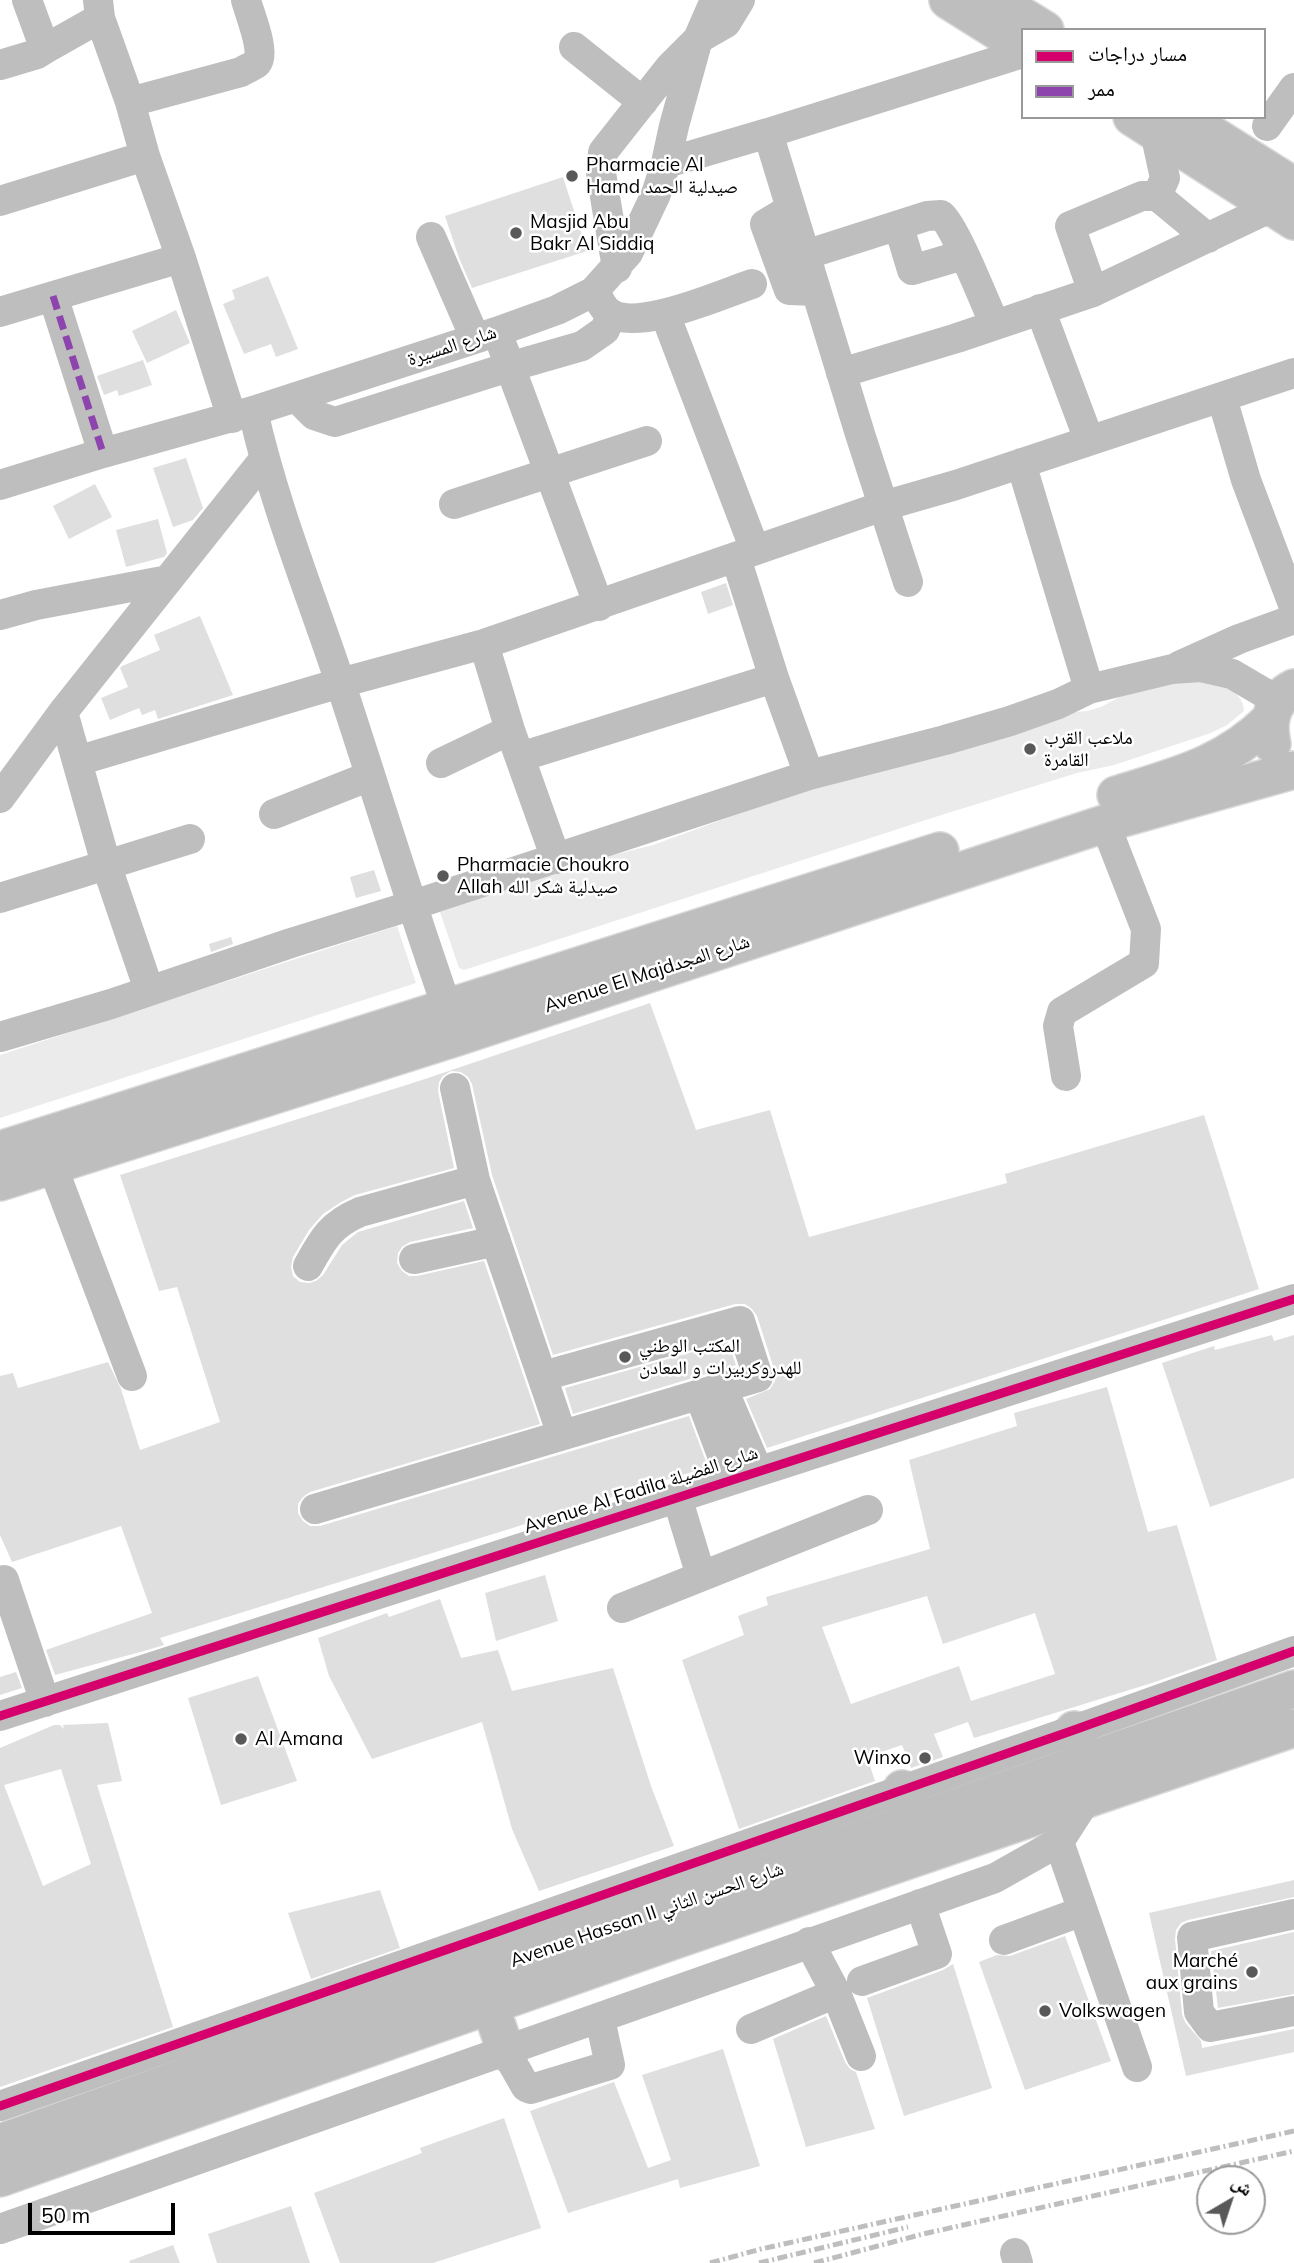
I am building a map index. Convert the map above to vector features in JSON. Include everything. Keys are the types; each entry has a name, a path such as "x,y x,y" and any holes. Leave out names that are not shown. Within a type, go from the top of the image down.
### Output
{"main road":[{"path":"948,0 1021,49"},
{"path":"1010,3 1042,28"},
{"path":"1157,122 1288,193"},
{"path":"1281,703 1272,744 1278,755 1294,769"},
{"name":"Avenue El Majdشارع المجد","path":"0,1182 452,1022 1199,769 1235,750 1281,703"},
{"name":"Avenue El Majdشارع المجد","path":"0,1150 452,1022 1294,769"},
{"name":"Avenue Hassan II شارع الحسن الثاني","path":"0,2143 301,2035 975,1782 1079,1746 1294,1689"},
{"name":"Avenue Hassan II شارع الحسن الثاني","path":"0,2178 490,2005 1294,1728"},
{"path":"490,2005 506,2052"}],"street":[{"path":"27,0 45,49"},
{"path":"130,102 241,72 256,63 260,57 259,41 246,0"},
{"name":"شارع المسيرة","path":"0,485 242,414 557,310 602,303 617,268 637,237 666,163 698,39 715,0"},
{"path":"617,268 601,173 603,152 670,67 698,39 726,23 740,0"},
{"path":"0,65 37,54 99,9 145,156 181,258 242,414 265,458 413,905 426,952 452,1022"},
{"path":"574,47 643,102"},
{"path":"666,163 768,133 1021,51"},
{"path":"1268,126 1294,88"},
{"path":"1157,122 1165,178 1157,196"},
{"path":"768,133 908,582"},
{"path":"0,201 145,156"},
{"path":"841,373 1093,292 1208,238 1288,193"},
{"path":"1093,292 1070,226 1142,196 1157,196 1208,238"},
{"path":"790,209 765,224 789,290 816,291"},
{"path":"805,255 927,216 941,215 947,221 995,325"},
{"path":"899,227 912,270 963,255"},
{"path":"431,237 486,335 509,367 599,606"},
{"path":"0,312 181,258"},
{"path":"602,303 625,318 645,318 665,314 752,284"},
{"path":"53,296 103,453"},
{"path":"296,397 314,415 335,422 582,346 605,330 602,303"},
{"path":"1040,309 1089,440"},
{"path":"665,314 746,554 774,678 809,775"},
{"path":"77,761 340,683 484,644 883,506 1294,373"},
{"path":"1222,398 1246,480 1294,607"},
{"path":"454,504 648,441"},
{"path":"0,798 63,712 265,458"},
{"path":"1021,463 1089,689"},
{"path":"0,615 36,605 168,580"},
{"path":"1172,670 1239,639 1294,619"},
{"path":"484,644 510,730 555,859"},
{"path":"0,1037 809,775 1010,721 1058,704 1089,689 1172,670 1201,667 1243,679 1281,703"},
{"path":"520,757 774,678"},
{"path":"63,712 106,864 149,990"},
{"path":"441,763 510,730"},
{"path":"274,814 370,776"},
{"path":"1066,1076 1058,1027 1062,1012 1144,963 1146,929 1105,824"},
{"path":"0,898 190,839"},
{"path":"455,1088 475,1180 562,1435"},
{"path":"52,1165 132,1376"},
{"path":"308,1266 327,1233 344,1219 360,1212 475,1180"},
{"path":"414,1259 496,1241"},
{"name":"Avenue Al Fadila شارع الفضيلة","path":"0,1716 1294,1299"},
{"path":"315,1509 758,1377 740,1321 543,1376"},
{"path":"710,1391 744,1475"},
{"path":"677,1497 701,1576"},
{"path":"622,1608 868,1510"},
{"path":"4,1580 45,1702"},
{"path":"1079,1746 1294,1651"},
{"path":"0,2229 995,1878 1059,1842 1086,1800"},
{"path":"0,2106 907,1806"},
{"path":"1059,1842 1137,2067"},
{"path":"751,2029 849,1987 937,1954 920,1904"},
{"path":"1004,1940 1083,1911"},
{"path":"1294,1914 1192,1937 1199,2012 1210,2026 1294,2011"},
{"path":"809,1942 849,1987 861,2056"},
{"path":"506,2052 526,2087 531,2089 610,2065 600,2019"}],"shaded area":[{"path":"1195,680 1233,691 1239,696 1244,711 1227,725 1211,733 1114,765 1077,773 935,817 464,970 459,968 440,912 613,855 653,845 768,803 1051,714 1087,711 1101,707 1129,692"},
{"path":"397,926 416,983 0,1118 0,1055"}],"building":[{"name":"Masjid Abu Bakr Al Siddiq","path":"563,177 587,251 472,288 445,216"},
{"path":"268,276 298,349 276,357 271,344 244,354 223,304 235,299 232,290"},
{"path":"176,310 190,343 147,363 132,331"},
{"path":"143,360 152,385 119,396 117,390 104,395 97,376"},
{"path":"186,458 203,508 193,520 173,527 153,468"},
{"path":"95,484 112,517 69,539 53,506"},
{"path":"158,519 167,553 164,557 126,567 116,530"},
{"path":"726,583 733,605 708,614 701,592"},
{"path":"200,616 233,695 158,719 155,710 142,715 139,708 110,720 101,698 128,687 120,668 160,650 154,635"},
{"path":"374,870 381,891 356,898 350,877"},
{"path":"231,937 233,944 211,952 209,944"},
{"name":"المكتب الوطني للهدروكربيرات و المعادن","path":"650,1003 696,1130 770,1110 809,1237 1007,1183 1005,1174 1204,1115 1259,1289 767,1448 746,1399 770,1389 775,1381 775,1372 757,1316 745,1304 735,1304 553,1355 492,1175 472,1084 461,1072 451,1071 439,1082 438,1091 454,1168 355,1195 323,1214 309,1230 293,1257 293,1276 300,1282 316,1281 323,1275 342,1245 358,1232 464,1201 473,1228 410,1242 398,1253 397,1263 409,1276 417,1276 484,1261 540,1424 310,1492 298,1504 298,1513 303,1521 310,1526 320,1526 689,1416 708,1467 160,1638 164,1645 55,1675 46,1650 152,1613 121,1526 12,1562 0,1535 0,1376 13,1373 18,1388 108,1362 121,1389 140,1450 220,1422 177,1287 159,1291 120,1175 419,1081"},
{"path":"1272,1335 1274,1341 1294,1335 1294,1478 1210,1507 1162,1363 1214,1346 1215,1350"},
{"path":"728,1342 736,1365 573,1414 565,1388"},
{"path":"1107,1387 1148,1532 1177,1525 1217,1660 974,1738 968,1722 934,1734 943,1757 911,1768 902,1745 867,1757 875,1781 739,1829 682,1660 744,1635 738,1616 768,1605 766,1597 930,1549 909,1460 1017,1426 1014,1413","holes":["927,1596 943,1644 1035,1613 1055,1674 971,1701 959,1666 851,1704 822,1627"]},
{"path":"545,1575 558,1621 496,1641 485,1593"},
{"path":"440,1599 461,1658 498,1650 512,1691 613,1668 651,1786 674,1846 539,1891 512,1829 482,1722 372,1759 329,1676 318,1638 387,1613 389,1617"},
{"path":"16,1672 22,1688 0,1695 0,1677"},
{"name":"Al Amana","path":"258,1676 297,1781 221,1805 188,1698"},
{"path":"108,1723 122,1781 97,1785 173,2027 0,2087 0,1748 54,1725 60,1725 64,1729 63,1725","holes":["61,1769 91,1864 43,1886 4,1785"]},
{"path":"1294,1880 1294,1897 1188,1920 1181,1923 1176,1930 1175,1939 1182,2014 1185,2022 1201,2041 1202,2048 1294,2029 1294,2052 1186,2076 1149,1913"},
{"path":"380,1890 400,1948 311,1979 288,1913"},
{"name":"Marché aux grains","path":"1294,1932 1294,1994 1218,2008 1211,1951"},
{"name":"Volkswagen","path":"1065,1936 1111,2061 1025,2090 979,1962 997,1955 1010,1956"},
{"path":"953,1964 992,2088 904,2116 867,1998"},
{"path":"826,2016 845,2062 856,2072 875,2129 806,2147 773,2039"},
{"path":"723,2049 760,2166 680,2188 678,2179 568,2213 530,2111 614,2082 648,2168 671,2160 642,2075"},
{"path":"504,2118 541,2228 433,2263 340,2263 314,2193 422,2153 420,2148"},
{"path":"291,2206 310,2263 217,2263 208,2234"},
{"path":"173,2245 180,2263 129,2261"}],"railway":[{"path":"710,2263 761,2249 1294,2131"},
{"path":"814,2263 923,2234 1294,2151"},
{"path":"759,2263 908,2227"}],"marked path":[{"path":"53,296 103,453"}],"cycle path":[{"path":"0,1716 1294,1299"},
{"path":"0,2106 1294,1651"}],"place":[{"name":"Pharmacie Al Hamd صيدلية الحمد","path":"572,176"},
{"name":"Masjid Abu Bakr Al Siddiq","path":"516,233"},
{"name":"ملاعب القرب القامرة","path":"1030,749"},
{"name":"Pharmacie Choukro Allah صيدلية شكر الله","path":"443,876"},
{"name":"المكتب الوطني للهدروكربيرات و المعادن","path":"625,1357"},
{"name":"Al Amana","path":"241,1739"},
{"name":"Winxo","path":"925,1758"},
{"name":"Marché aux grains","path":"1252,1972"},
{"name":"Volkswagen","path":"1045,2011"}]}
